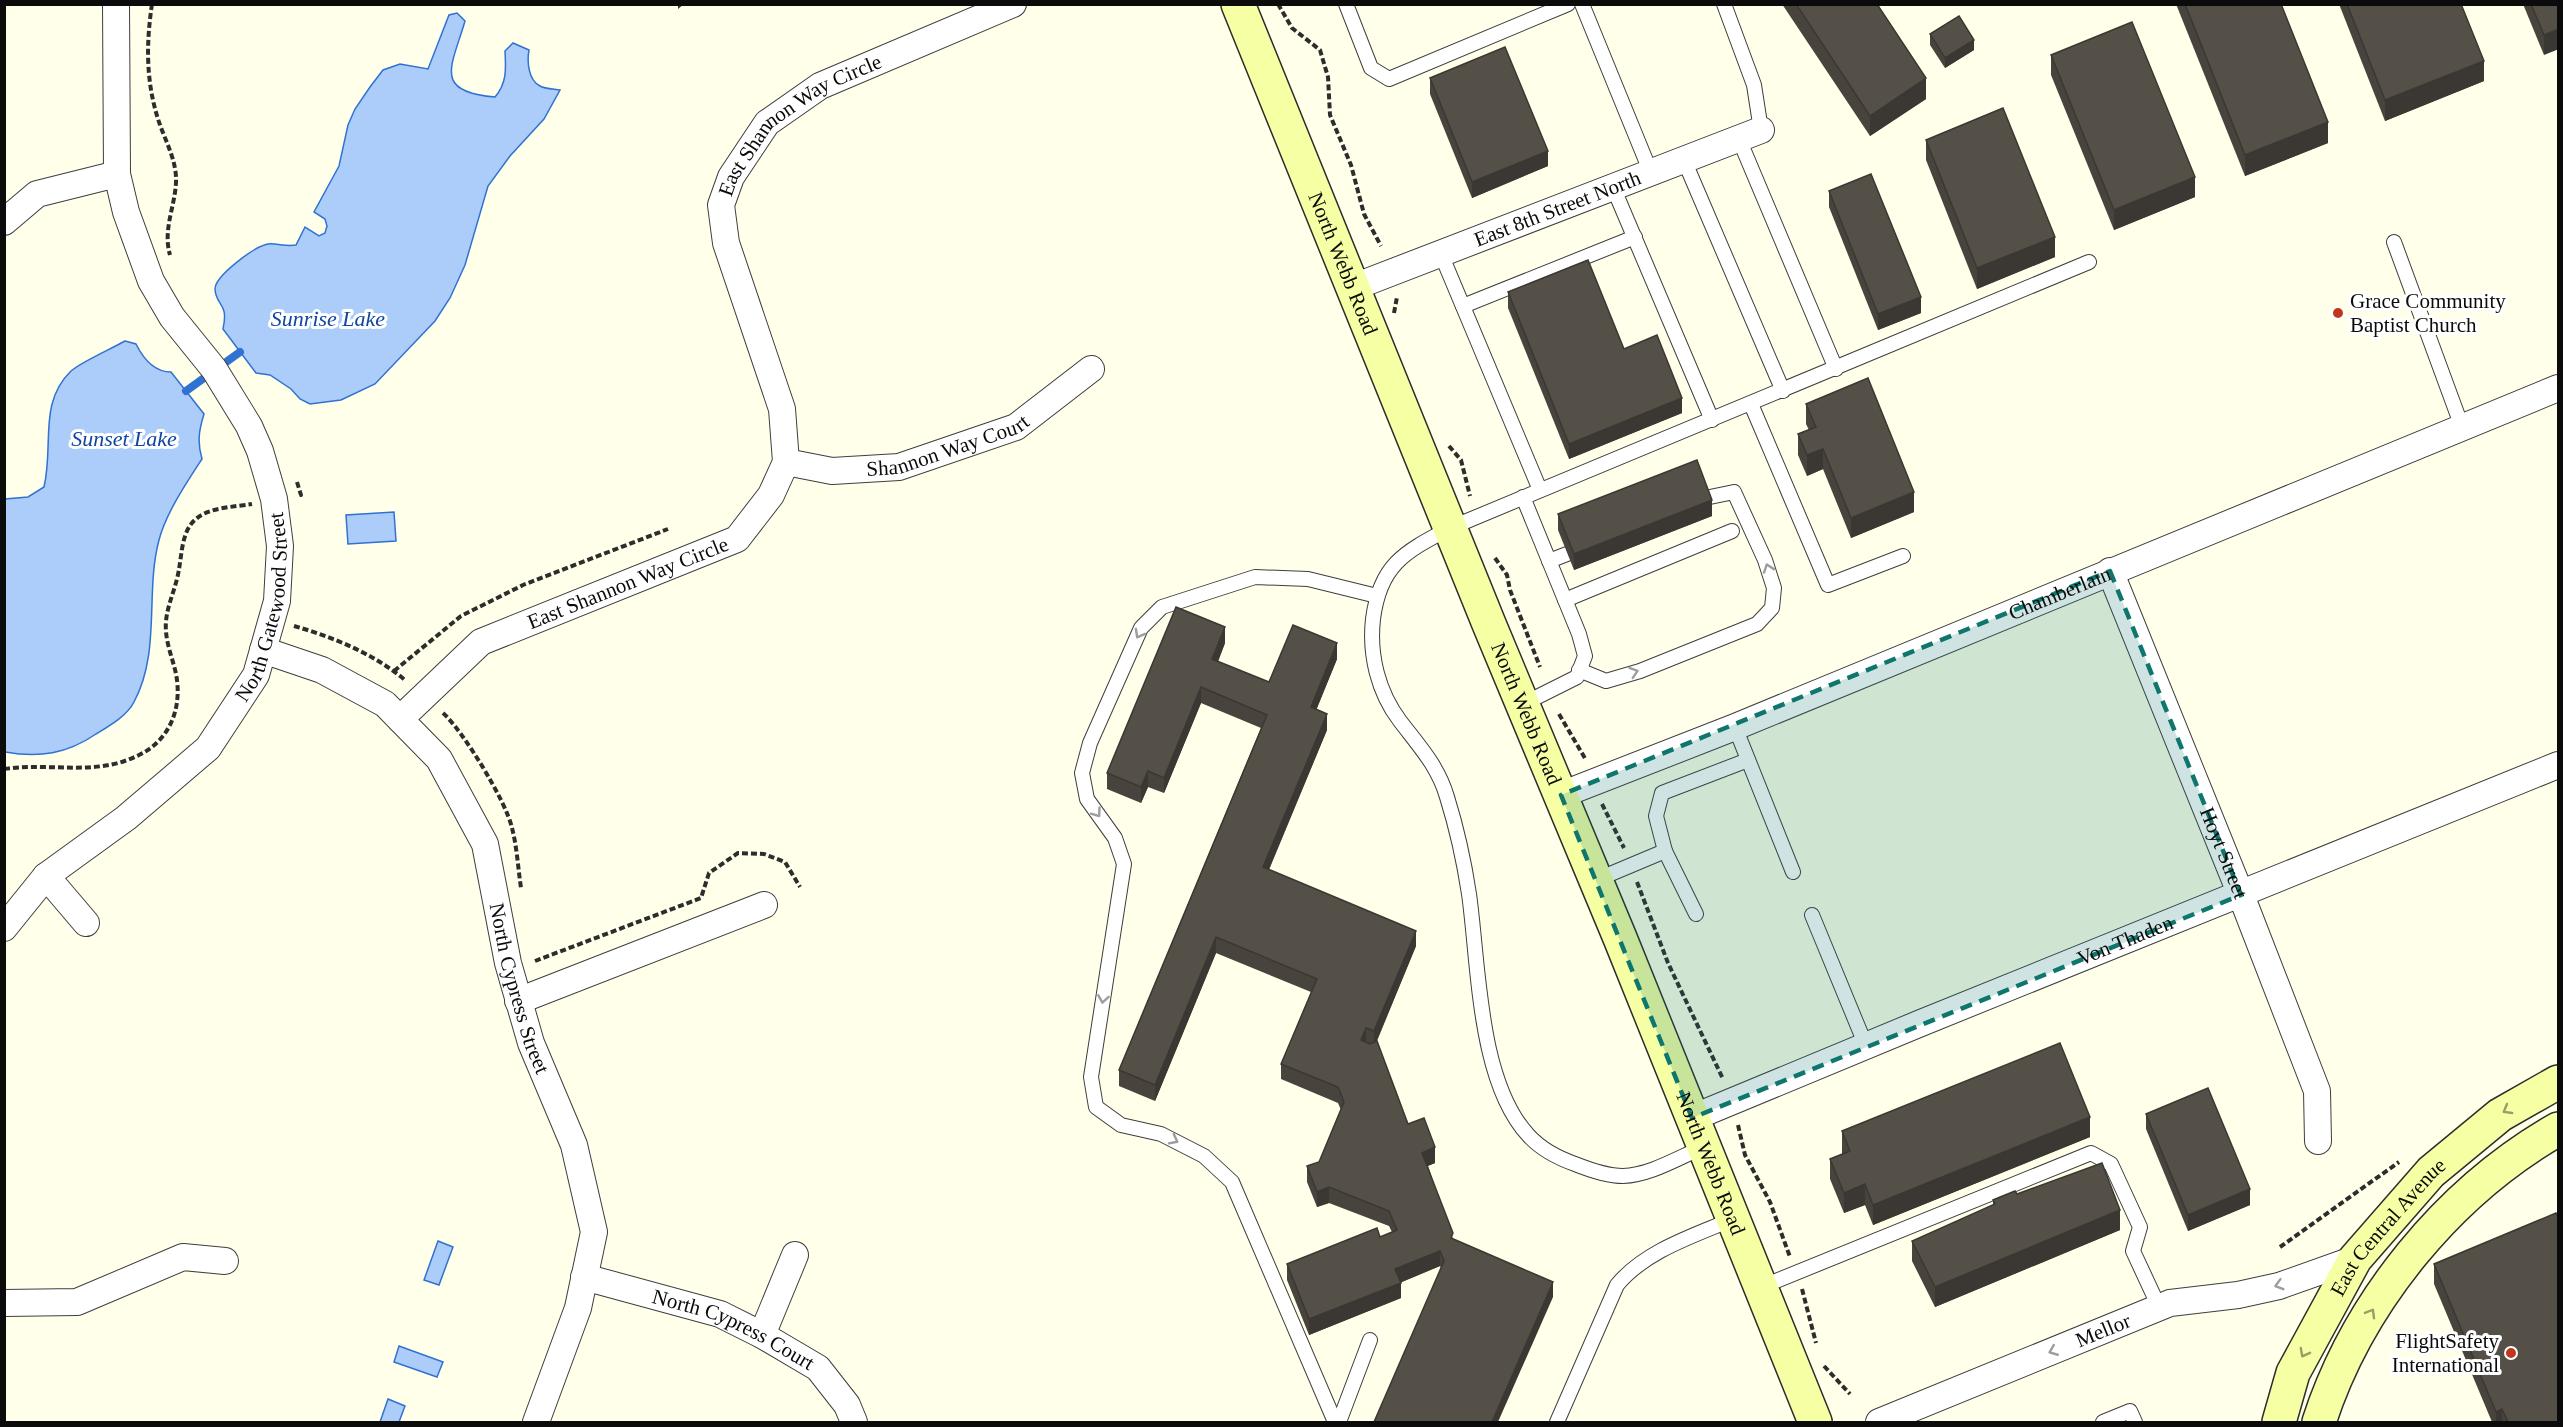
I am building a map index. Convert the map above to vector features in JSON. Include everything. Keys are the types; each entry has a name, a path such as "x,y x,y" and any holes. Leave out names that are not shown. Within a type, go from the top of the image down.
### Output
{"main road":[{"name":"North Webb Road","path":"1238,4 1815,1422"},
{"name":"East Central Avenue","path":"2279,1422 2293,1374 2345,1263 2431,1172 2499,1115 2559,1082"},
{"name":"East Central Avenue","path":"2319,1422 2329,1392 2373,1309 2415,1248 2523,1149 2559,1129"}],"street":[{"name":"North Gatewood Street","path":"4,928 46,876 126,818 208,748 256,675 277,601 280,546 274,499 260,451 249,426 214,369 172,317 151,281 138,250 117,174 116,4"},
{"name":"East Shannon Way Circle","path":"400,719 481,642 737,539 771,495 786,462 782,409 726,243 721,205 731,177 767,123 820,86 1013,4"},
{"name":"East 8th Street North","path":"1354,287 1750,134"},
{"path":"6,216 37,194 117,174"},
{"name":"Shannon Way Court","path":"786,462 832,471 899,467 1016,427 1091,369"},
{"name":"Chamberlain","path":"1561,795 1735,727 2559,388"},
{"name":"Hoyt Street","path":"2110,571 2241,895 2316,1091 2318,1141"},
{"name":"North Cypress Street","path":"263,650 322,670 385,704 440,759 485,844 508,963 518,1001 531,1043 574,1145 594,1232 578,1308 536,1422"},
{"name":"Von Thaden","path":"1698,1133 1866,1046 2559,765"},
{"path":"46,876 86,923"},
{"path":"518,1001 764,905"},
{"path":"762,1335 795,1255"},
{"path":"4,1303 77,1302 183,1257 225,1261"},
{"name":"Mellor","path":"1879,1422 1916,1415 2170,1303 2238,1295 2279,1286 2345,1263"},
{"name":"North Cypress Court","path":"584,1277 720,1314 762,1335 818,1368 847,1405 854,1422"}],"lane":[{"path":"1346,4 1371,68 1389,79 1568,4"},
{"path":"1582,4 1651,173"},
{"path":"1724,4 1754,85 1750,134 1836,369"},
{"path":"1684,160 1783,391"},
{"path":"1613,187 1712,420"},
{"path":"1463,306 1635,237"},
{"path":"2394,242 2462,427"},
{"path":"1441,254 1540,490"},
{"path":"1698,1133 1646,1171 1623,1176 1595,1171 1548,1153 1529,1136 1515,1116 1501,1090 1486,1034 1469,894 1459,839 1446,794 1432,761 1399,719 1383,691 1375,667 1371,642 1377,596 1384,577 1416,546 1450,528 2089,262"},
{"path":"1751,404 1828,585 1903,556"},
{"path":"1579,670 1606,681 1640,671 1757,624 1772,608 1774,588 1765,560 1734,492 1705,498"},
{"path":"1523,497 1585,656 1577,678 1523,704"},
{"path":"1565,600 1732,531"},
{"path":"1549,561 1568,554"},
{"path":"1337,1422 1232,1182 1204,1156 1161,1134 1121,1125 1096,1107 1090,1077 1124,864 1115,838 1087,799 1082,773 1090,743 1141,628 1162,607 1255,577 1308,579 1377,596"},
{"path":"1735,727 1793,872"},
{"path":"1696,914 1665,851 1656,816 1662,793 1748,760"},
{"path":"1596,880 1665,851"},
{"path":"1812,915 1866,1046"},
{"path":"1760,1287 2091,1153 2111,1164 2140,1227 2133,1251 2159,1307"},
{"path":"1557,1422 1617,1285 1629,1270 1673,1245 1733,1219"},
{"path":"1337,1422 1370,1340"},
{"path":"2103,1422 2130,1411 2135,1422"}],"path":[{"path":"152,4 148,44 150,88 164,139 173,159 176,178 168,232 168,246 173,263"},
{"path":"1278,4 1292,28 1320,50 1328,77 1330,115 1351,165 1364,214 1381,246"},
{"path":"4,769 97,768 126,762 154,747 164,736 173,720 177,702 177,680 166,632 166,616 179,571 186,534 194,520 204,513 301,495 295,475"},
{"path":"394,671 461,616 523,585 668,530"},
{"path":"1491,550 1507,574 1510,590 1544,676"},
{"path":"1557,711 1586,760"},
{"path":"1601,802 1625,852"},
{"path":"535,961 702,898 709,873 738,853 764,854 785,862 800,886"},
{"path":"1635,877 1668,963 1726,1085"}],"highlighted area":[{"path":"2110,571 2241,895 1692,1118 1561,795"}],"water":[{"name":"Sunrise Lake","path":"457,13 465,21 455,51 452,74 454,83 462,89 495,97 504,81 505,51 513,43 529,50 529,70 536,83 545,88 560,90 544,119 510,156 488,186 465,265 450,298 435,321 375,384 341,400 310,404 300,399 291,389 270,375 256,373 223,329 224,314 216,295 217,283 237,262 262,246 268,244 296,245 305,227 319,236 325,233 327,226 325,219 314,212 339,166 348,125 355,109 383,70 400,64 428,69 449,15"},
{"name":"Sunset Lake","path":"125,341 136,344 154,367 171,372 204,414 199,436 202,459 172,509 159,540 153,580 150,642 142,683 127,712 85,741 52,753 29,755 5,752 5,499 28,497 44,487 51,411 54,397 61,383 76,367"},
{"path":"394,512 396,541 348,544 346,515"},
{"path":"438,1241 453,1247 439,1285 424,1280"},
{"path":"399,1346 443,1362 437,1377 394,1362"},
{"path":"388,1399 405,1406 399,1422 380,1422"}],"building":[{"path":"1796,4 1877,4 1926,78 1870,116"},
{"path":"2185,4 2281,4 2328,122 2245,155"},
{"path":"2347,4 2461,4 2484,61 2385,100"},
{"path":"2531,4 2559,4 2559,29 2544,35"},
{"path":"1959,16 1974,40 1945,58 1930,34"},
{"path":"2132,22 2195,177 2114,210 2051,55"},
{"path":"1505,47 1548,151 1472,182 1430,78"},
{"path":"2003,108 2055,237 1977,268 1926,140"},
{"path":"1871,174 1921,297 1878,314 1829,191"},
{"path":"1588,260 1624,349 1657,335 1682,398 1569,444 1508,292"},
{"path":"1868,378 1914,492 1851,518 1823,449 1807,455 1798,434 1816,427 1806,404"},
{"path":"1697,460 1712,500 1574,554 1558,514"},
{"path":"1176,607 1225,627 1212,659 1269,682 1293,625 1337,643 1311,707 1327,714 1263,867 1416,931 1374,1031 1366,1028 1361,1040 1370,1044 1377,1041 1408,1124 1424,1118 1435,1147 1422,1153 1453,1233 1451,1238 1553,1282 1492,1422 1374,1422 1444,1261 1440,1251 1395,1269 1401,1283 1309,1319 1287,1264 1377,1228 1380,1237 1397,1230 1389,1211 1329,1187 1317,1192 1307,1166 1319,1162 1344,1102 1338,1087 1281,1064 1317,979 1216,937 1155,1085 1119,1070 1267,715 1201,687 1164,778 1148,771 1141,787 1107,773"},
{"path":"2060,1043 2090,1117 1873,1205 1865,1184 1844,1193 1830,1159 1850,1151 1842,1131"},
{"path":"2208,1088 2250,1189 2188,1215 2146,1114"},
{"path":"2102,1163 2120,1210 1935,1287 1912,1241 1995,1204 1993,1200 2015,1191 2017,1194"},
{"name":"FlightSafety International","path":"2556,1213 2559,1219 2559,1422 2508,1422 2502,1409 2496,1412 2434,1264"}],"waterway":[{"path":"186,391 240,352"}],"place":[{"name":"Grace Community Baptist Church","path":"2338,313"},
{"name":"FlightSafety International","path":"2511,1353"}]}
